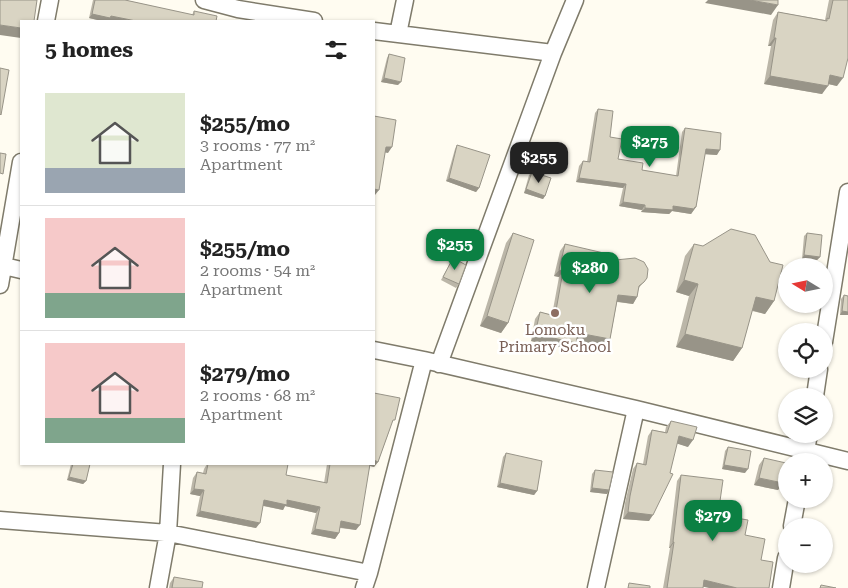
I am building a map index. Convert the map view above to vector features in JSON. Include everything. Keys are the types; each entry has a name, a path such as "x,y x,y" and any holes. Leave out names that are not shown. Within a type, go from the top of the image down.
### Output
{"street":[{"path":"46,20 50,0"},
{"path":"204,0 238,10 307,20"},
{"path":"398,34 405,0"},
{"path":"0,520 168,533 367,580 431,362 575,0"},
{"path":"375,31 553,53"},
{"path":"0,285 20,167"},
{"path":"827,323 848,192"},
{"path":"2,265 20,270"},
{"path":"375,350 636,409 794,453"},
{"path":"596,588 636,409"},
{"path":"833,459 848,461"},
{"path":"158,588 168,533 172,465"},
{"path":"781,588 784,573"}],"building":[{"path":"0,0 37,0 34,20 20,20 20,28 0,25"},
{"path":"95,0 125,0 194,15 194,11 217,16 216,20 131,20 92,14"},
{"path":"750,0 778,0 778,5"},
{"path":"833,0 848,0 848,58 843,78 830,75 828,86 770,76 778,12 827,21"},
{"path":"389,54 405,58 401,82 384,78"},
{"path":"0,68 9,70 1,115 0,114"},
{"path":"598,109 613,111 610,137 622,139 618,159 643,163 642,170 678,176 685,128 721,133 720,150 706,149 696,207 694,209 673,206 673,210 645,208 645,205 623,202 626,184 579,178 583,161 590,162"},
{"path":"375,116 396,120 392,147 386,147 379,190 375,189"},
{"path":"457,145 490,155 479,188 449,178"},
{"path":"0,153 6,154 3,174 0,173"},
{"path":"532,172 551,178 545,196 526,189"},
{"path":"731,229 755,235 770,262 778,264 778,285 774,301 756,297 742,348 685,334 698,284 684,280 694,244 703,246"},
{"path":"513,233 534,240 508,323 487,316"},
{"path":"807,233 822,235 820,257 804,255"},
{"path":"565,244 608,254 606,261 635,258 644,262 648,269 647,278 639,286 637,297 618,295 610,339 578,333 576,343 535,334 540,312 555,316 563,271 559,270"},
{"path":"453,258 466,265 459,284 443,277"},
{"path":"844,295 848,296 848,312 842,311"},
{"path":"375,393 400,398 395,420 393,420 378,462 375,460"},
{"path":"671,421 697,427 693,440 679,436 670,473 673,474 653,515 628,512 637,463 646,465 652,430 667,433"},
{"path":"728,447 751,451 748,469 724,465"},
{"path":"506,453 542,461 537,491 500,483"},
{"path":"764,458 778,461 778,482 759,478"},
{"path":"73,465 90,465 86,481 69,477"},
{"path":"208,465 288,465 286,475 327,483 330,465 370,465 360,525 341,521 339,533 315,529 320,507 287,500 287,505 264,500 260,523 200,511 204,490 194,489 197,472 206,474"},
{"path":"595,470 613,472 609,490 592,488"},
{"path":"681,475 723,480 718,515 748,520 745,535 765,539 761,560 773,562 769,588 737,588 704,580 703,588 667,588"},
{"path":"174,577 203,582 202,588 172,588"},
{"path":"629,583 650,586 650,588 628,588"},
{"path":"821,585 836,588 820,588"}],"place":[{"name":"Lomoku Primary School","path":"555,313"}]}
